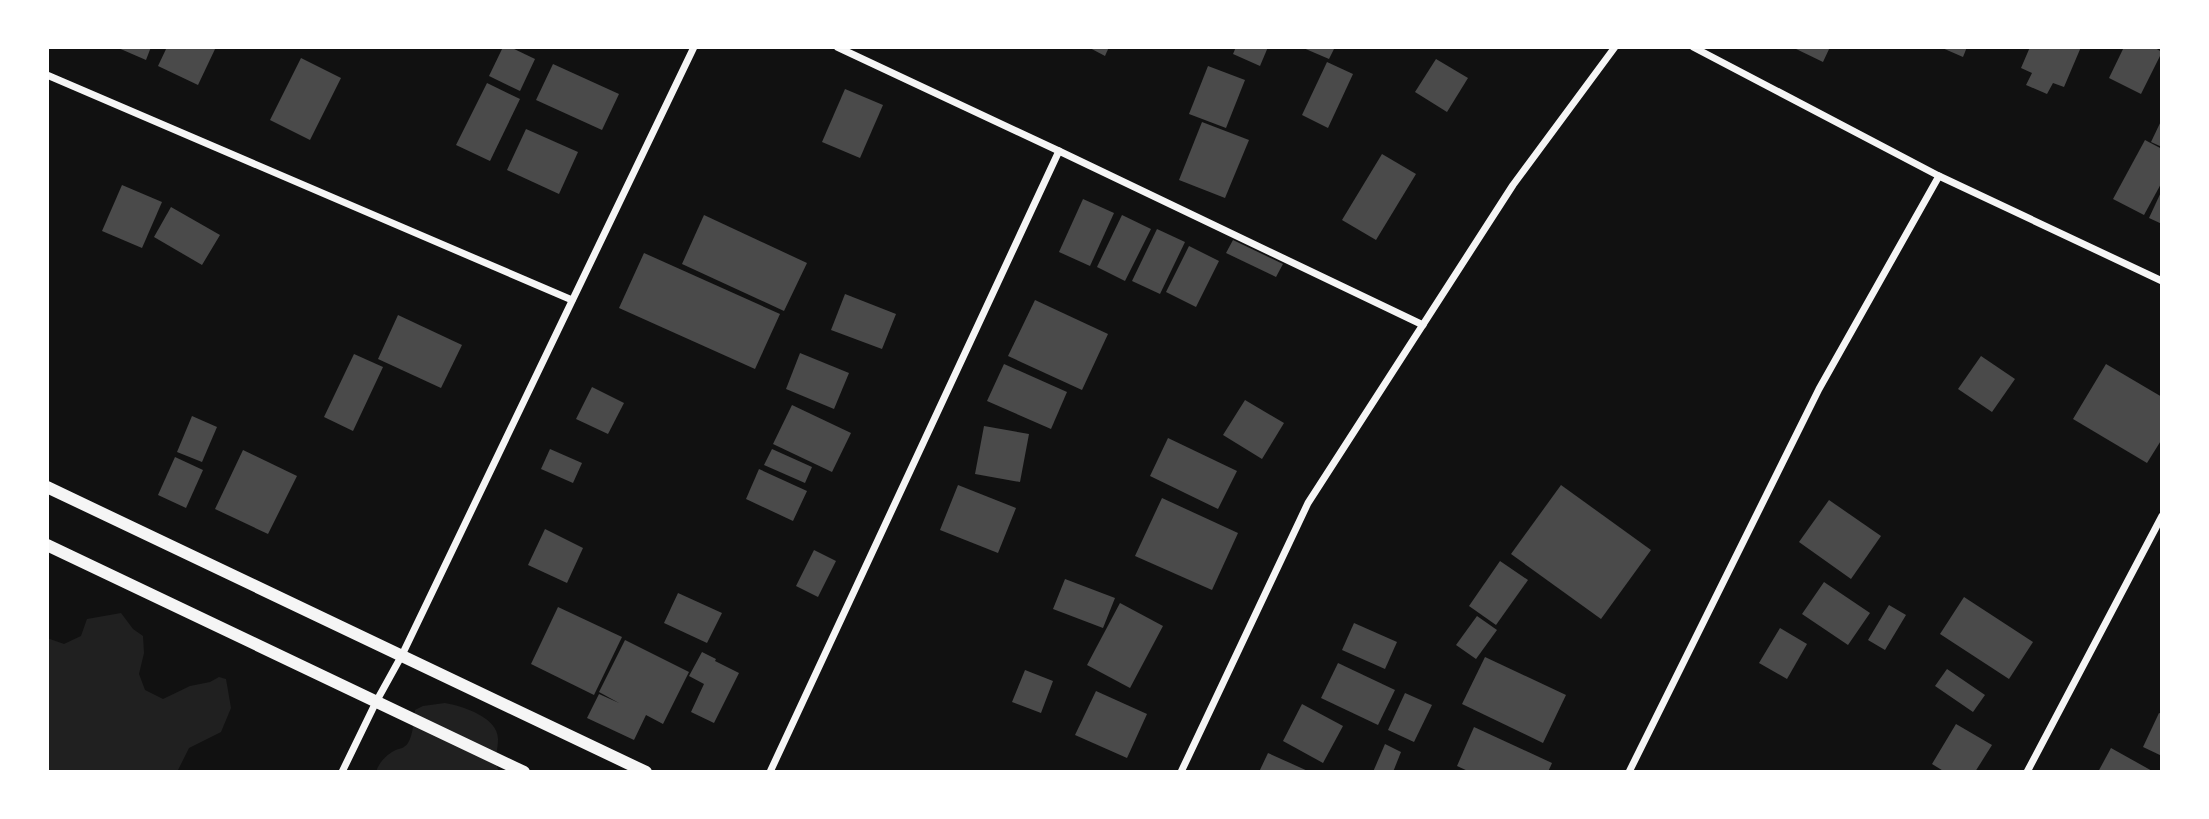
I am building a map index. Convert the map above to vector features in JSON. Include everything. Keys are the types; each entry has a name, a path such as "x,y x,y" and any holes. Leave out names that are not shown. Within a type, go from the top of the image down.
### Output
{"street":[{"path":"342,772 402,655 694,47"},
{"path":"837,47 1423,325"},
{"path":"1181,772 1308,503 1513,185 1615,47"},
{"path":"1693,47 1939,176 2162,281"},
{"path":"47,75 572,300"},
{"path":"770,772 1059,151"},
{"path":"1629,772 1819,389 1939,176"},
{"path":"47,487 646,772"},
{"path":"2027,772 2162,516"},
{"path":"47,545 524,772"}],"shaded area":[{"path":"121,613 133,629 143,636 144,653 139,674 145,690 163,699 190,686 210,682 219,677 226,679 231,708 221,732 189,748 177,772 47,772 47,638 64,644 81,636 87,619"},
{"path":"445,703 478,714 492,725 498,739 496,759 499,772 376,772 385,757 408,743 415,710"}],"building":[{"path":"116,47 151,47 146,60"},
{"path":"167,47 216,47 198,85 158,66"},
{"path":"503,47 510,47 535,59 520,91 489,76"},
{"path":"1088,47 1109,47 1105,56"},
{"path":"1236,47 1268,47 1260,66 1233,54"},
{"path":"1301,47 1335,47 1329,59"},
{"path":"1792,47 1830,47 1823,62"},
{"path":"1940,47 1967,47 1963,57"},
{"path":"2030,47 2081,47 2064,87 2053,83 2047,94 2026,85 2032,73 2021,68"},
{"path":"2124,47 2153,47 2162,52 2141,94 2109,78"},
{"path":"301,58 341,78 310,140 270,120"},
{"path":"1436,59 1468,78 1447,112 1415,92"},
{"path":"1327,62 1353,74 1328,128 1302,115"},
{"path":"553,64 619,94 602,130 536,100"},
{"path":"1208,66 1245,80 1226,128 1189,114"},
{"path":"487,83 520,99 490,161 456,145"},
{"path":"845,89 883,105 860,158 822,142"},
{"path":"2162,119 2162,147 2151,142"},
{"path":"1202,122 1249,140 1225,198 1179,180"},
{"path":"526,129 578,152 559,194 507,170"},
{"path":"2145,140 2162,149 2162,182 2144,215 2113,199"},
{"path":"1382,154 1416,174 1376,240 1342,220"},
{"path":"122,185 162,202 142,248 102,231"},
{"path":"2162,190 2162,224 2149,218"},
{"path":"1083,199 1114,213 1090,266 1059,252"},
{"path":"171,207 220,235 202,265 154,237"},
{"path":"704,215 807,263 784,311 682,264"},
{"path":"1122,215 1151,229 1125,281 1097,267"},
{"path":"1157,229 1185,242 1160,294 1132,281"},
{"path":"1233,240 1283,264 1276,277 1226,253"},
{"path":"1189,246 1219,261 1196,307 1166,292"},
{"path":"644,253 780,314 755,369 619,308"},
{"path":"845,294 896,314 882,349 831,330"},
{"path":"1035,300 1108,334 1082,390 1008,356"},
{"path":"398,315 462,345 441,388 378,359"},
{"path":"800,353 849,373 834,409 786,389"},
{"path":"354,354 383,367 353,431 324,417"},
{"path":"1981,356 2015,379 1992,412 1958,389"},
{"path":"1004,364 1067,392 1051,429 987,401"},
{"path":"2106,364 2162,397 2162,439 2147,463 2073,419"},
{"path":"592,387 624,403 608,434 576,419"},
{"path":"1245,400 1284,423 1262,459 1223,435"},
{"path":"792,405 851,433 832,472 773,444"},
{"path":"192,416 217,427 202,462 177,452"},
{"path":"984,426 1029,434 1020,482 975,474"},
{"path":"1168,438 1237,471 1218,509 1150,476"},
{"path":"550,449 582,463 573,483 541,469"},
{"path":"772,449 812,467 805,483 764,465"},
{"path":"243,450 297,476 268,534 215,509"},
{"path":"175,457 203,470 186,508 158,495"},
{"path":"759,469 807,491 793,521 746,499"},
{"path":"958,485 1016,508 998,553 940,530"},
{"path":"1561,485 1651,550 1601,619 1511,554"},
{"path":"1162,498 1238,533 1212,590 1135,556"},
{"path":"1829,500 1881,536 1851,579 1799,542"},
{"path":"545,529 583,548 567,583 528,565"},
{"path":"814,550 836,561 818,597 796,586"},
{"path":"1500,561 1528,580 1496,625 1469,606"},
{"path":"1065,579 1115,598 1103,628 1053,609"},
{"path":"1824,582 1870,613 1848,645 1802,614"},
{"path":"678,593 722,613 707,643 664,623"},
{"path":"1964,597 2033,642 2009,679 1940,634"},
{"path":"1120,603 1163,626 1130,688 1087,665"},
{"path":"1889,605 1906,615 1885,650 1868,640"},
{"path":"558,607 622,637 594,695 531,664"},
{"path":"1477,616 1497,630 1476,659 1456,645"},
{"path":"1354,623 1397,642 1385,669 1342,650"},
{"path":"1780,628 1807,644 1787,679 1759,663"},
{"path":"625,640 689,672 663,724 646,715 634,740 587,718 599,694 619,703 599,692"},
{"path":"702,652 739,673 714,723 691,712 704,684 689,676"},
{"path":"1485,657 1566,695 1543,743 1462,704"},
{"path":"1338,663 1395,690 1378,725 1321,698"},
{"path":"1947,669 1985,695 1973,712 1935,686"},
{"path":"1025,670 1053,681 1041,713 1012,702"},
{"path":"1096,691 1147,714 1127,758 1075,735"},
{"path":"1405,693 1432,705 1414,742 1388,730"},
{"path":"1302,704 1343,726 1323,763 1283,741"},
{"path":"2159,713 2162,714 2162,756 2143,747"},
{"path":"1956,724 1992,745 1975,772 1945,772 1932,764"},
{"path":"1474,727 1552,763 1548,772 1470,772 1457,766"},
{"path":"1385,744 1401,752 1393,772 1373,772"},
{"path":"2111,748 2154,772 2098,772"},
{"path":"1268,753 1310,772 1259,772"}]}
